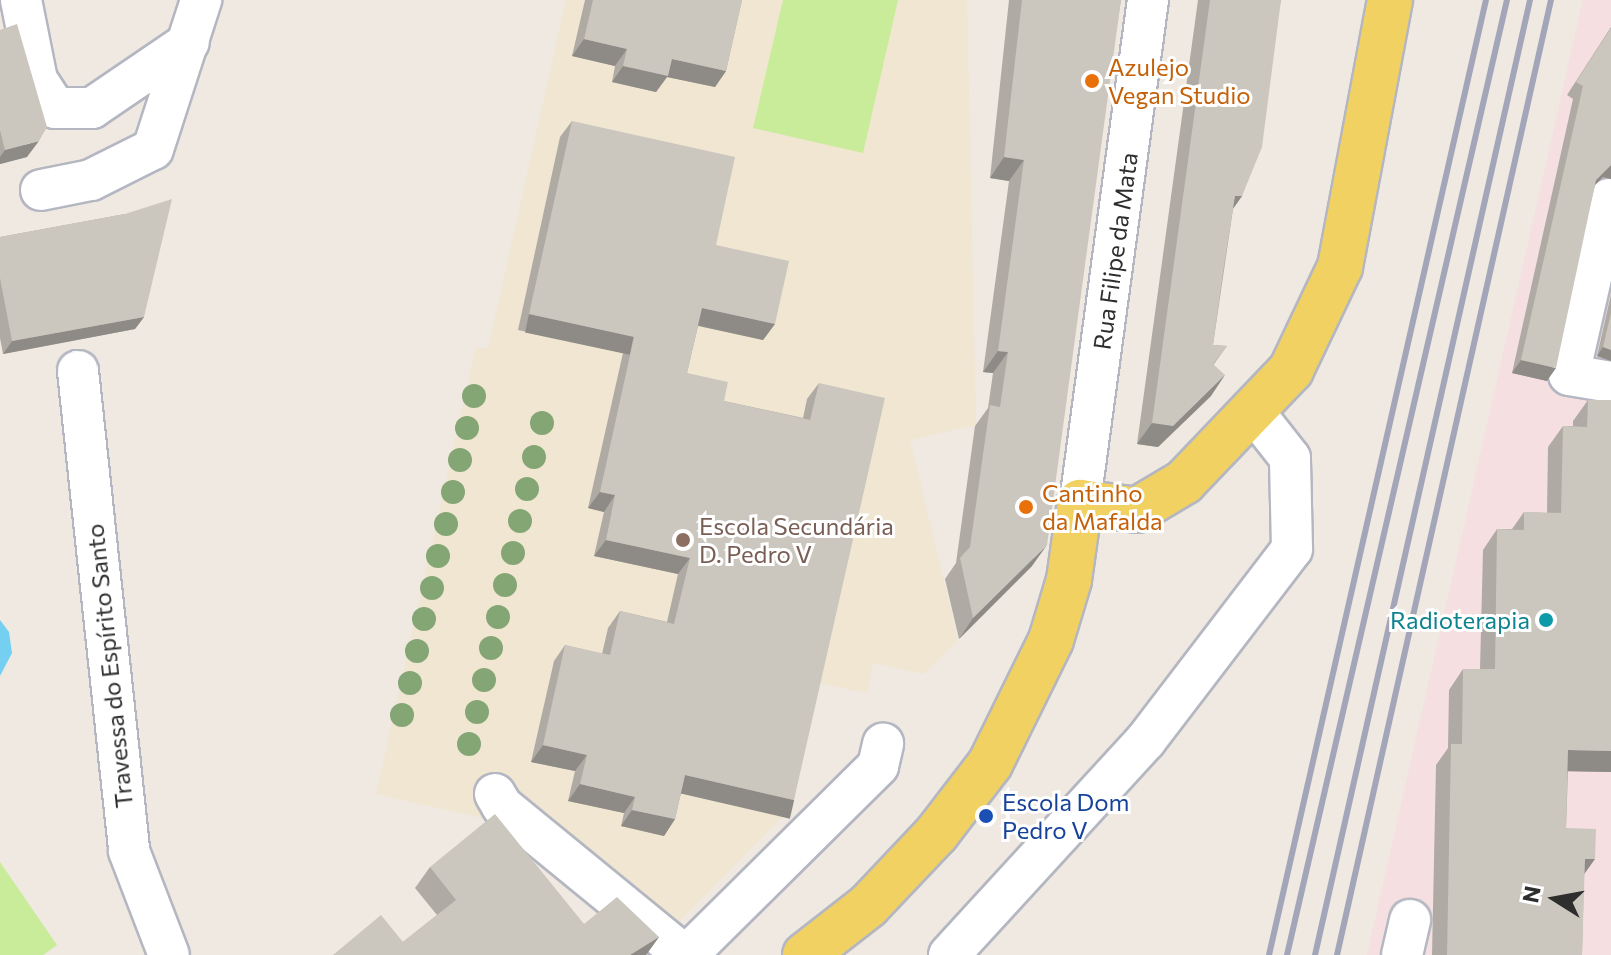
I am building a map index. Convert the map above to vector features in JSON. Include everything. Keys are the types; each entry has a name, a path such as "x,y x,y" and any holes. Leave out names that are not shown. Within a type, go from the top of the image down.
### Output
{"main road":[{"path":"805,955 868,906 937,833 990,764 1051,640 1069,580 1080,502 1137,510 1184,482 1291,370 1340,267 1390,0"}],"street":[{"path":"21,0 37,80 55,108 92,108 189,42"},
{"path":"41,190 91,180 153,149 201,0"},
{"name":"Rua Filipe da Mata","path":"1080,502 1148,0"},
{"path":"1609,199 1569,375 1611,382"},
{"name":"Travessa do Espírito Santo","path":"78,371 129,851 169,955"},
{"path":"949,955 1146,740 1292,549 1290,458 1253,411"},
{"path":"495,794 502,806 685,955 878,766 883,744"}],"shaded area":[{"name":"Escola Secundária D. Pedro V","path":"566,0 967,0 976,425 910,440 958,640 924,674 873,663 867,693 813,682 783,816 653,948 491,820 376,794 476,347 488,349"},
{"path":"1583,0 1611,0 1611,955 1367,955"}],"green space":[{"path":"783,0 898,0 863,153 753,128"},
{"path":"0,862 57,945 43,955 0,955"}],"water":[{"path":"0,620 9,632 12,653 0,676"}],"building":[{"path":"593,0 742,0 726,71 672,59 668,76 623,66 627,49 584,39"},
{"path":"1022,0 1121,0 1047,545 973,618 960,558 970,547 990,405 1000,407 1008,352 998,351 1024,160 1004,157"},
{"path":"1210,0 1281,0 1262,147 1242,196 1235,196 1223,272 1213,345 1227,346 1213,364 1225,375 1173,426 1152,423"},
{"path":"17,24 47,127 39,141 5,150 0,130 0,30"},
{"path":"1611,28 1611,165 1596,180 1556,368 1521,360 1583,86 1576,82"},
{"path":"572,121 735,157 716,245 789,261 775,324 702,308 687,373 728,382 724,401 810,420 819,383 885,398 794,800 685,775 675,819 632,810 635,797 580,784 587,755 543,745 565,645 610,655 620,611 674,624 690,558 606,540 615,495 600,492 634,337 529,314"},
{"path":"172,199 144,317 12,341 0,278 0,237 125,214"},
{"path":"1611,313 1611,350 1603,347"},
{"name":"Radioterapia","path":"1588,400 1611,400 1611,751 1568,750 1566,828 1596,829 1595,859 1585,859 1582,955 1447,955 1451,744 1462,744 1463,669 1495,669 1497,529 1524,530 1524,512 1561,513 1563,426 1587,427"},
{"path":"495,814 584,924 617,897 659,937 630,955 333,955 381,915 403,942 456,900 430,867"}],"railway":[{"path":"1269,955 1486,0"},
{"path":"1287,955 1507,0"},
{"path":"1315,955 1530,0"},
{"path":"1337,955 1551,0"}],"place":[{"name":"Azulejo Vegan Studio","path":"1092,81"},
{"name":"Cantinho da Mafalda","path":"1026,507"},
{"name":"Escola Secundária D. Pedro V","path":"683,540"},
{"name":"Radioterapia","path":"1546,620"},
{"name":"Escola Dom Pedro V","path":"986,816"}]}
